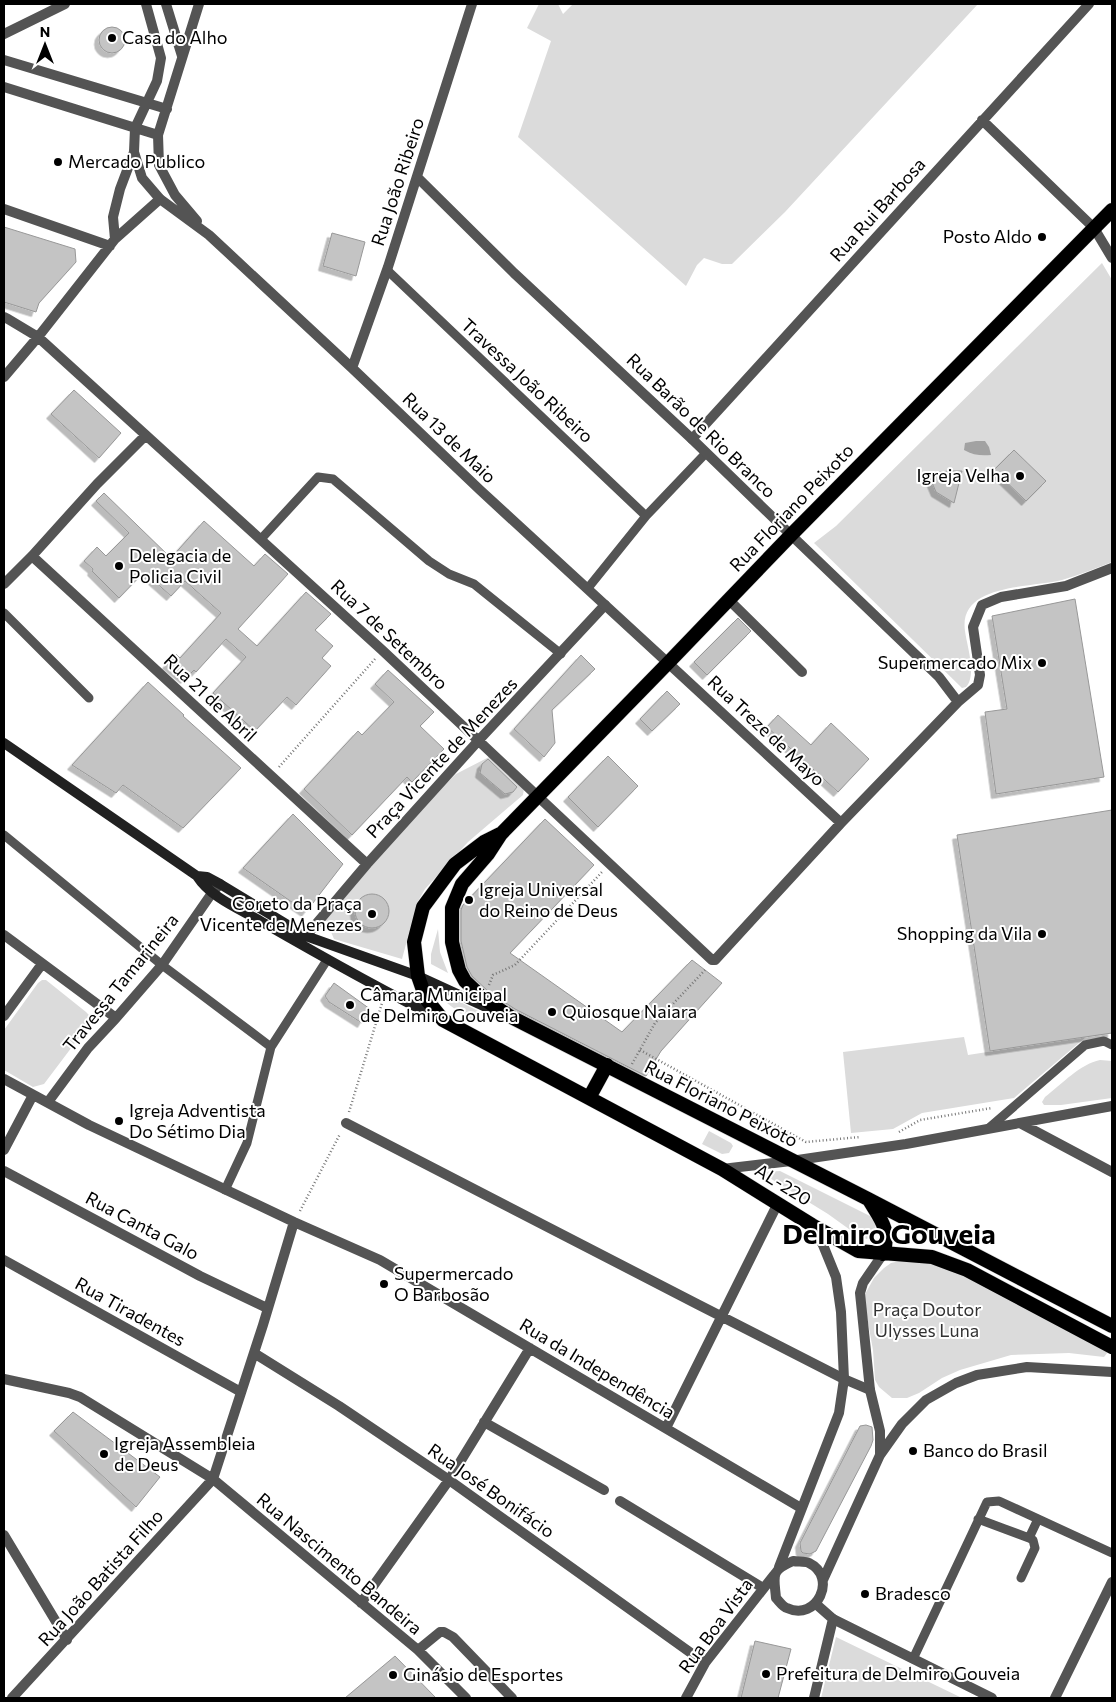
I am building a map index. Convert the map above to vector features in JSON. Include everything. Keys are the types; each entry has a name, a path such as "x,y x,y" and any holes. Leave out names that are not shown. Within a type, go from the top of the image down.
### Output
{"highway":[{"name":"Rua Floriano Peixoto","path":"1112,210 791,535 501,834 488,854 462,884 452,908 452,942 459,970 465,981 484,998 511,1017 1112,1326"},
{"name":"Rua Floriano Peixoto","path":"443,1020 426,998 418,976 414,942 423,907 455,864 484,842 501,834"},
{"name":"AL-220","path":"443,1020 722,1169 858,1251 932,1257 967,1270 1112,1348"},
{"path":"589,1098 607,1066"},
{"path":"868,1199 885,1226 886,1246 883,1254"}],"main road":[{"path":"4,743 197,876 212,893 326,960 385,992 443,1020"},
{"path":"197,876 207,877 220,884 306,936 418,976 511,1017"}],"street":[{"path":"4,34 65,4"},
{"path":"113,242 114,217 120,189 134,152 135,128 157,81 161,58 146,4"},
{"path":"166,4 182,56"},
{"path":"199,4 158,135 159,165 175,195 209,235"},
{"name":"Rua João Ribeiro","path":"352,368 387,270 472,4"},
{"name":"Rua Rui Barbosa","path":"692,438 1090,4"},
{"path":"4,60 167,109"},
{"path":"4,87 158,135"},
{"path":"982,120 1094,228 1112,258"},
{"path":"134,152 142,178 160,199 209,235"},
{"name":"Rua Barão de Rio Branco","path":"417,178 514,273 692,438 939,677 958,702"},
{"path":"4,377 113,242 160,199"},
{"path":"4,209 113,242"},
{"name":"Rua 13 de Maio","path":"209,235 480,490 668,663"},
{"name":"Rua 7 de Setembro","path":"4,317 38,337 382,650 712,960 715,960"},
{"path":"4,584 32,556 96,484 145,436"},
{"name":"Rua 21 de Abril","path":"32,556 367,864"},
{"path":"715,960 842,822 958,702 978,685 980,675 973,627 982,605 1001,598 1066,586 1112,568"},
{"path":"729,600 802,672"},
{"name":"Praça Vicente de Menezes","path":"306,936 367,864 479,740 605,605"},
{"name":"Rua Treze de Mayo","path":"668,663 842,822"},
{"name":"Travessa Tamarineira","path":"48,1102 88,1048 162,965 220,884"},
{"path":"4,935 116,1018"},
{"path":"4,1016 42,964"},
{"name":"Rua da Independência","path":"4,1079 88,1125 294,1222 380,1260 801,1508"},
{"path":"4,1150 33,1095"},
{"path":"722,1169 906,1144 1112,1106"},
{"path":"1020,1122 1112,1172"},
{"path":"346,1123 844,1379 870,1390"},
{"name":"Rua Canta Galo","path":"4,1171 200,1276 267,1308"},
{"path":"666,1428 778,1204"},
{"path":"213,1479 294,1222"},
{"path":"812,1225 823,1245 836,1277 842,1312 844,1379 839,1413 777,1571 776,1598 786,1608 802,1611 816,1604 821,1596 823,1580 880,1455 902,1424 926,1400 956,1383 977,1375 1026,1368 1112,1372"},
{"path":"880,1455 880,1431 870,1390 860,1293 863,1283 883,1254"},
{"name":"Rua Tiradentes","path":"4,1260 241,1392"},
{"path":"361,1603 449,1480 530,1348"},
{"name":"Rua José Bonifácio","path":"254,1353 339,1406 449,1480 705,1664"},
{"name":"Rua Nascimento Bandeira","path":"4,1379 80,1397 213,1479 418,1650 466,1698"},
{"path":"484,1422 604,1490"},
{"name":"Rua João Batista Filho","path":"12,1698 213,1479"},
{"path":"620,1501 763,1588"},
{"path":"4,1535 67,1640"},
{"path":"777,1571 793,1561 808,1563 820,1573 823,1580"},
{"name":"Rua Boa Vista","path":"686,1698 705,1664 777,1571"},
{"path":"1056,1698 1112,1582"},
{"path":"816,1604 834,1620 992,1698"},
{"path":"814,1698 834,1620"},
{"name":"Rua Nascimento Bandeira","path":"418,1650 440,1632 444,1632 453,1637 506,1696"}],"lane":[{"name":"Travessa João Ribeiro","path":"387,270 646,516"},
{"path":"588,588 646,516 706,453"},
{"path":"261,539 318,477 333,480 429,561 449,574 474,584 561,654"},
{"path":"4,613 88,698"},
{"path":"4,835 162,965 271,1047"},
{"path":"225,1190 247,1143 271,1047 326,960"},
{"path":"989,1128 1085,1045 1104,1041 1112,1045"},
{"path":"913,1659 987,1502 999,1501 1112,1553"},
{"path":"978,1519 1033,1540 1034,1548 1021,1578"},
{"path":"1029,1538 1038,1519"}],"path":[{"path":"272,776 382,650"},
{"path":"484,998 493,975 515,965 610,864"},
{"path":"626,1076 655,1024 715,960"},
{"path":"294,1222 346,1123 385,992"},
{"path":"640,1050 806,1142 860,1137"},
{"path":"896,1133 920,1120 994,1108"}],"green space":[{"path":"539,4 558,4 563,14 573,4 978,4 785,212 732,264 722,264 704,258 697,265 686,286 518,137 551,41 527,28"},
{"path":"1102,263 1112,280 1112,562 1062,580 1000,590 985,596 973,604 966,615 965,631 971,675 966,687 962,688 814,543 836,526"},
{"path":"491,756 524,788 523,795 468,842 425,889 417,903 402,959 334,939 326,920 424,804 456,774"},
{"path":"438,929 440,952 448,973 431,964 431,954"},
{"path":"42,980 46,980 86,1012 89,1015 90,1023 44,1084 33,1087 4,1070 4,1030"},
{"path":"437,990 480,1012 473,1023 447,1003"},
{"path":"964,1037 968,1055 1086,1037 1014,1098 922,1113 893,1129 851,1133 843,1052"},
{"path":"1100,1060 1112,1061 1112,1098 1061,1105 1044,1105 1042,1102 1045,1097 1071,1075 1085,1066"},
{"path":"709,1131 731,1143 733,1146 729,1153 722,1154 702,1144"},
{"path":"780,1171 872,1217 876,1223 875,1232 867,1239 860,1237 828,1214 760,1172"},
{"name":"Praça Doutor Ulysses Luna","path":"908,1259 950,1267 1108,1352 1104,1357 1069,1353 1011,1355 960,1370 907,1398 892,1398 879,1387 875,1380 873,1350 864,1296 874,1278 884,1268 891,1263"},
{"path":"836,1637 962,1698 821,1698"}],"shaded area":[{"path":"985,441 991,455 977,455 964,450 965,443"}],"building":[{"name":"Casa do Alho","path":"112,27 122,30 125,40 122,50 112,53 102,50 99,40 102,30"},
{"path":"4,227 75,249 76,262 39,303 36,312 4,302"},
{"path":"332,233 365,242 356,276 323,266"},
{"path":"74,390 121,433 99,458 51,414"},
{"name":"Igreja Velha","path":"1014,450 1046,481 1026,501 994,470"},
{"path":"962,471 954,503 936,492 928,473"},
{"path":"104,493 171,558 204,521 254,566 265,554 288,574 238,629 257,646 306,592 331,614 315,630 333,646 322,658 331,666 296,705 287,697 255,731 213,693 246,657 226,639 196,672 194,670 185,679 167,664 176,654 180,658 221,613 185,581 171,596 144,572 119,598 92,571 93,569 84,561 97,547 106,556 129,533 96,501"},
{"name":"Supermercado Mix","path":"1075,599 1104,777 996,794 985,712 1007,709 992,616"},
{"path":"738,618 751,631 707,675 694,662"},
{"path":"581,655 595,669 552,710 555,743 544,757 514,729"},
{"path":"388,670 434,712 420,726 444,749 412,782 407,777 352,835 304,789 358,731 362,735 394,702 375,684"},
{"path":"148,682 241,768 183,828 123,785 116,793 72,765"},
{"path":"667,691 680,704 652,731 640,719"},
{"path":"778,715 811,745 831,723 869,759 838,792 767,727"},
{"path":"608,756 638,786 598,827 568,797"},
{"path":"488,759 517,787 513,792 505,794 480,773 482,764"},
{"name":"Shopping da Vila","path":"1112,810 1112,1033 990,1051 957,835"},
{"path":"293,814 343,864 306,912 243,868"},
{"path":"545,819 594,865 510,953 622,1032 692,960 722,983 661,1051 646,1076 515,1009 489,992 472,976 467,967 461,941 461,910 463,905"},
{"name":"Coreto da Praça Vicente de Menezes","path":"372,894 384,899 389,911 384,923 372,928 360,923 355,911 360,899"},
{"name":"Câmara Municipal de Delmiro Gouveia","path":"334,983 370,1009 362,1023 329,1002 325,996"},
{"name":"Igreja Assembleia de Deus","path":"73,1412 160,1477 136,1507 54,1431"},
{"path":"860,1426 872,1427 873,1440 871,1446 816,1551 810,1554 803,1553 800,1543"},
{"name":"Prefeitura de Delmiro Gouveia","path":"755,1641 791,1649 778,1698 741,1698"},
{"name":"Ginásio de Esportes","path":"395,1656 436,1698 345,1698"}],"place":[{"name":"Casa do Alho","path":"112,38"},
{"name":"Mercado Publico","path":"58,162"},
{"name":"Posto Aldo","path":"1042,237"},
{"name":"Igreja Velha","path":"1020,476"},
{"name":"Delegacia de Policia Civil","path":"119,566"},
{"name":"Supermercado Mix","path":"1042,663"},
{"name":"Igreja Universal do Reino de Deus","path":"469,900"},
{"name":"Coreto da Praça Vicente de Menezes","path":"372,914"},
{"name":"Shopping da Vila","path":"1042,934"},
{"name":"Câmara Municipal de Delmiro Gouveia","path":"350,1005"},
{"name":"Quiosque Naiara","path":"552,1012"},
{"name":"Igreja Adventista Do Sétimo Dia","path":"119,1121"},
{"name":"Supermercado O Barbosão","path":"384,1284"},
{"name":"Banco do Brasil","path":"913,1451"},
{"name":"Igreja Assembleia de Deus","path":"104,1454"},
{"name":"Bradesco","path":"865,1594"},
{"name":"Prefeitura de Delmiro Gouveia","path":"766,1674"},
{"name":"Ginásio de Esportes","path":"393,1675"}],"district":[{"name":"Delmiro Gouveia","path":"889,1234"}]}
